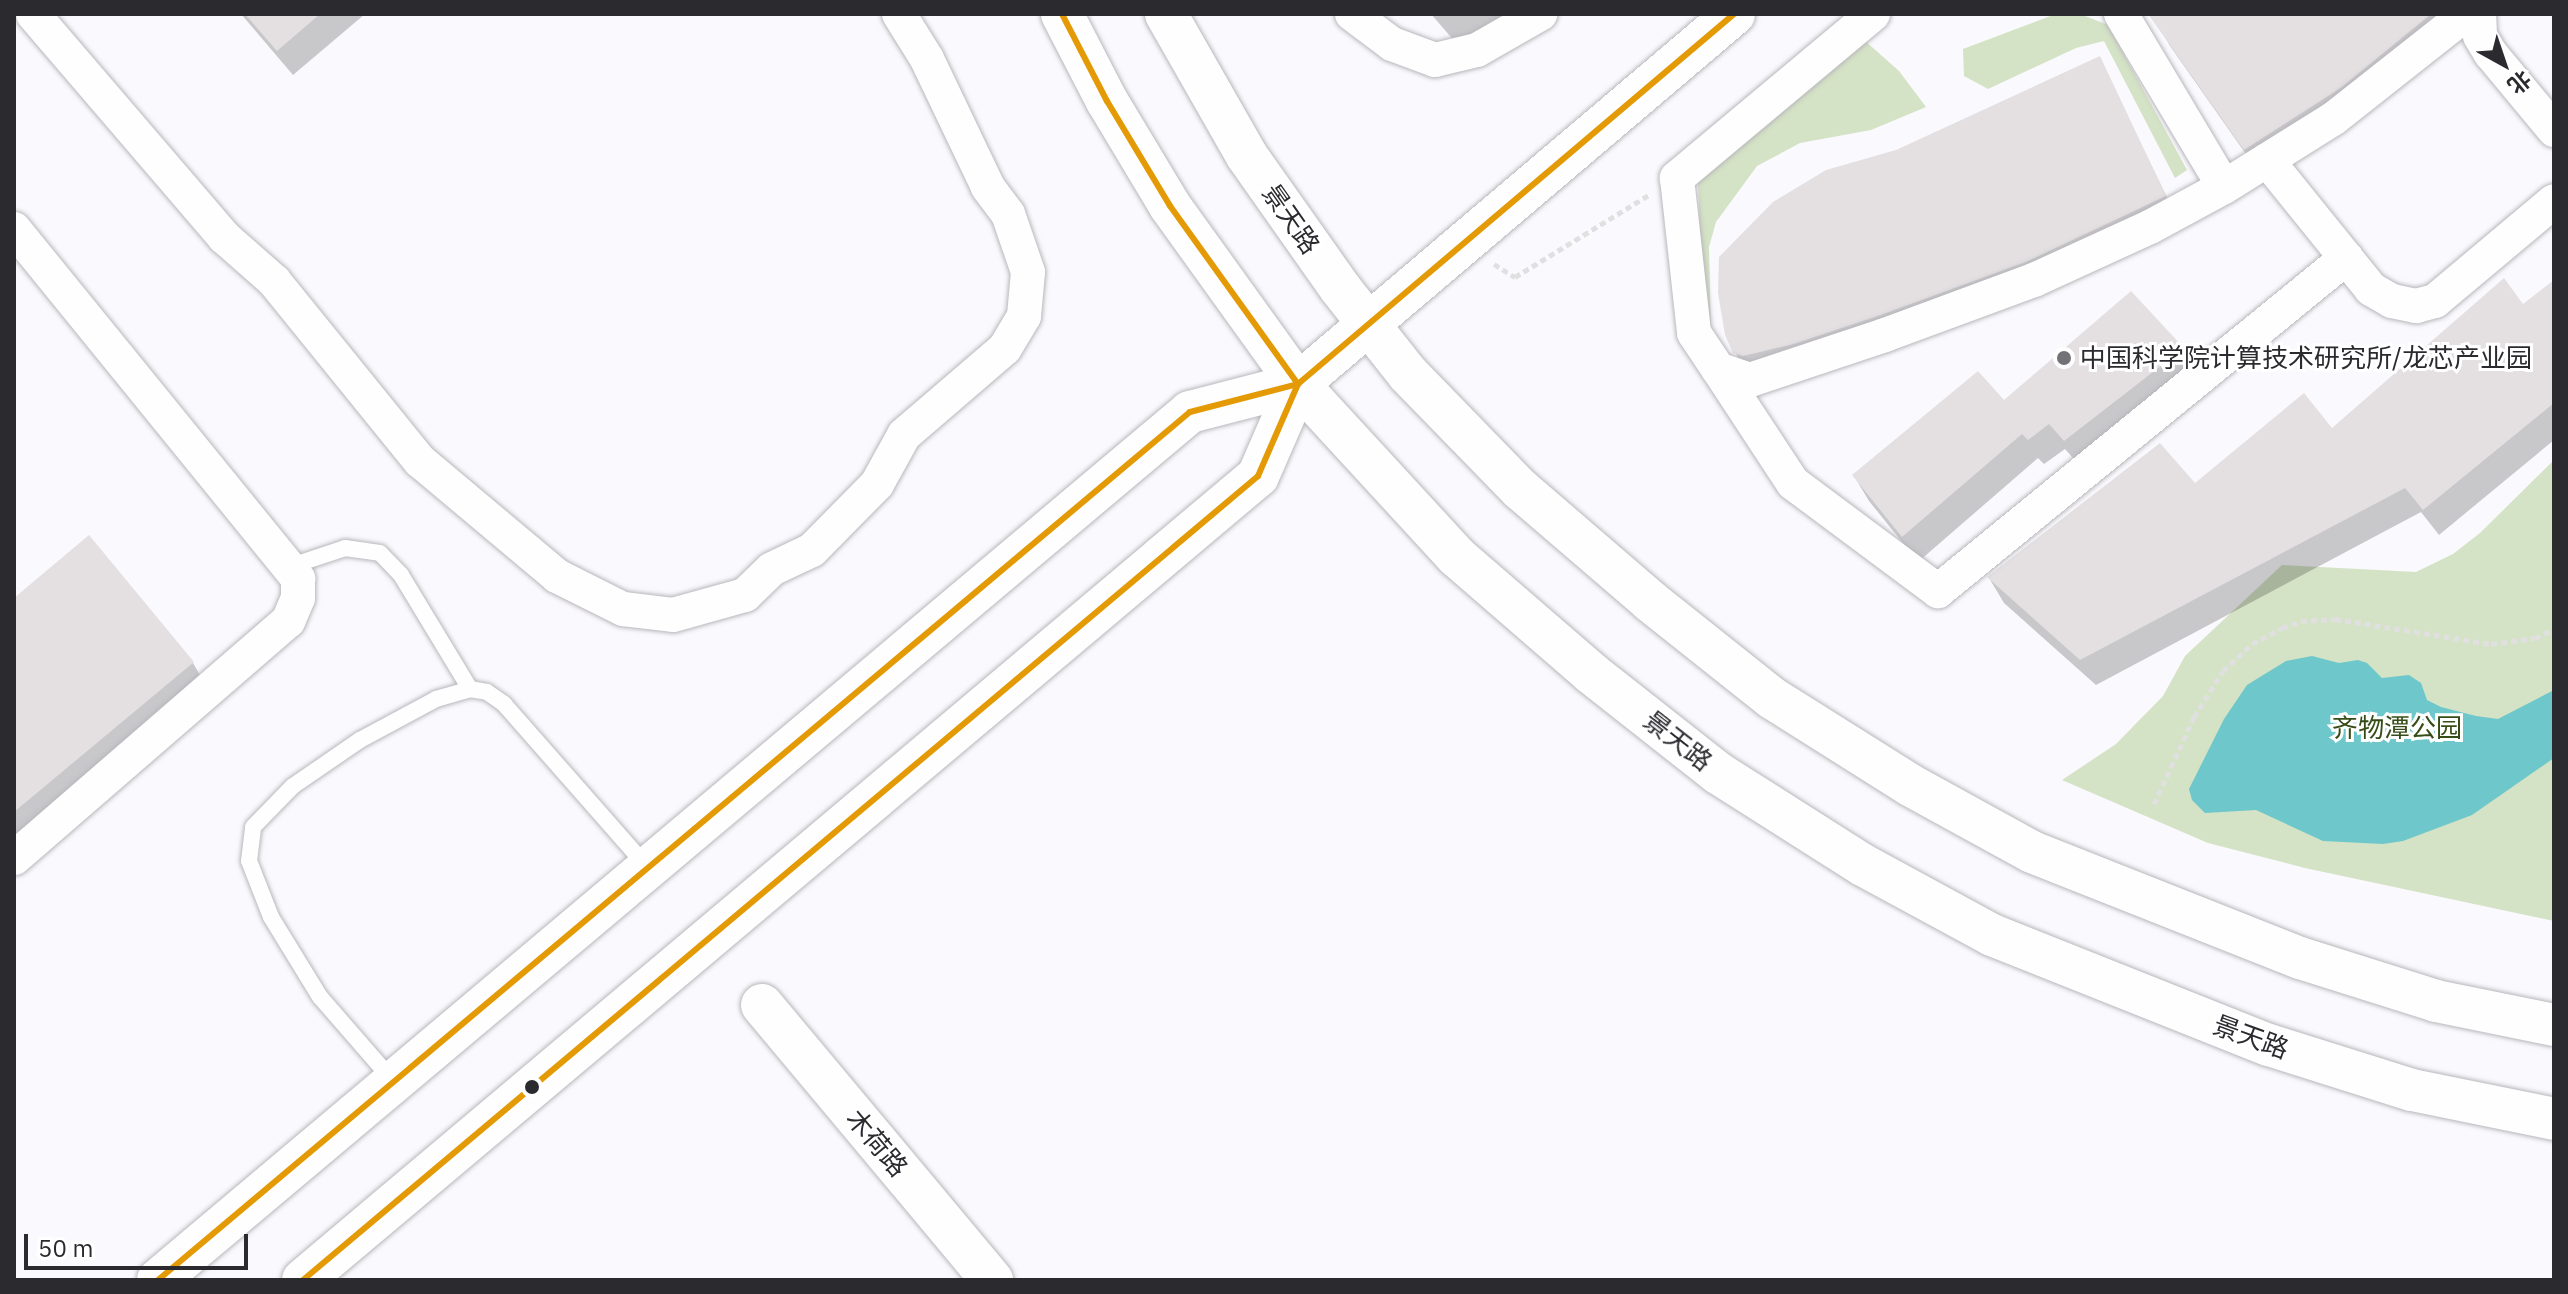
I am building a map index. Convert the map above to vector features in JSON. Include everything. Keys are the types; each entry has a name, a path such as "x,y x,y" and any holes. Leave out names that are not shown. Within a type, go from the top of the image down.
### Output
{"street":[{"path":"33,14 224,237 274,281 420,461 557,576 623,609 673,615 745,595 772,569 812,550 877,484 904,435 1005,348 1024,316 1028,272 1008,214 988,187 927,59 899,14"},
{"name":"景天路","path":"1062,14 1107,101 1170,206 1298,384 1456,556 1591,673 1718,773 1863,865 1992,935 2269,1045 2412,1090 2554,1119"},
{"name":"景天路","path":"1166,14 1247,156 1368,325 1408,374 1520,489 1650,601 1772,698 1910,785 2032,852 2300,958 2436,1001 2554,1025"},
{"path":"1352,14 1392,44 1435,60 1477,50 1540,14"},
{"path":"158,1280 1190,412 1298,384 1734,14"},
{"path":"1873,14 1677,178 1694,333 1793,483 1938,591 2346,258"},
{"path":"2121,14 2224,187"},
{"path":"1718,369 1750,380 1959,310 2121,240 2224,187 2333,119 2466,14"},
{"path":"2479,14 2480,36 2491,54 2554,130"},
{"path":"2267,160 2371,289 2392,301 2416,306 2435,301 2554,201"},
{"path":"14,229 298,579 298,598 288,621 14,858"},
{"path":"303,1280 1258,476 1298,384"},
{"name":"木荷路","path":"762,1005 992,1280"}],"lane":[{"path":"288,567 345,548 380,553 401,575 470,689"},
{"path":"394,1082 320,997 271,917 249,861 253,827 293,786 360,740 436,699 470,689 487,692 504,704 648,869"}],"path":[{"path":"1463,244 1515,277 1677,178"},
{"path":"2154,804 2194,717 2223,671 2252,644 2282,628 2301,621 2335,619 2491,644 2535,638 2554,629"}],"green space":[{"path":"2056,14 2080,14 2108,25 2187,170 2175,178 2104,41 2076,48 1988,89 1964,76 1963,49"},
{"path":"1864,40 1899,71 1926,107 1871,130 1800,143 1757,166 1716,222 1709,247 1711,331 1703,314 1698,183"},
{"name":"齐物潭公园","path":"2554,460 2554,921 2305,868 2208,843 2062,780 2116,744 2163,696 2185,656 2282,565 2416,572 2453,554 2480,533"}],"water":[{"path":"2312,656 2339,663 2358,660 2367,663 2382,678 2409,675 2421,683 2427,700 2476,716 2498,719 2554,690 2554,758 2472,815 2403,841 2383,844 2323,841 2256,810 2205,813 2192,800 2189,789 2224,719 2247,685 2286,661"}],"building":[{"path":"245,14 320,14 277,51"},
{"path":"2148,14 2431,14 2342,87 2244,150"},
{"path":"2100,56 2166,196 2026,262 1878,316 1794,344 1743,356 1733,353 1725,335 1718,293 1719,257 1773,202 1826,170 1896,150"},
{"path":"2504,278 2523,304 2554,280 2554,403 2423,510 2405,488 2080,660 1987,577 2160,443 2195,483 2304,393 2332,428"},
{"path":"2131,291 2184,348 2064,441 2049,424 2028,440 2022,434 1902,537 1852,475 1978,371 2004,400"},
{"path":"89,535 194,662 14,812 14,598"}],"transit line":[{"path":"1062,14 1107,101 1170,206 1298,384"},
{"path":"158,1280 1190,412 1298,384 1734,14"},
{"path":"303,1280 1258,476 1298,384"}],"place":[{"name":"中国科学院计算技术研究所/龙芯产业园","path":"2064,358"}]}
